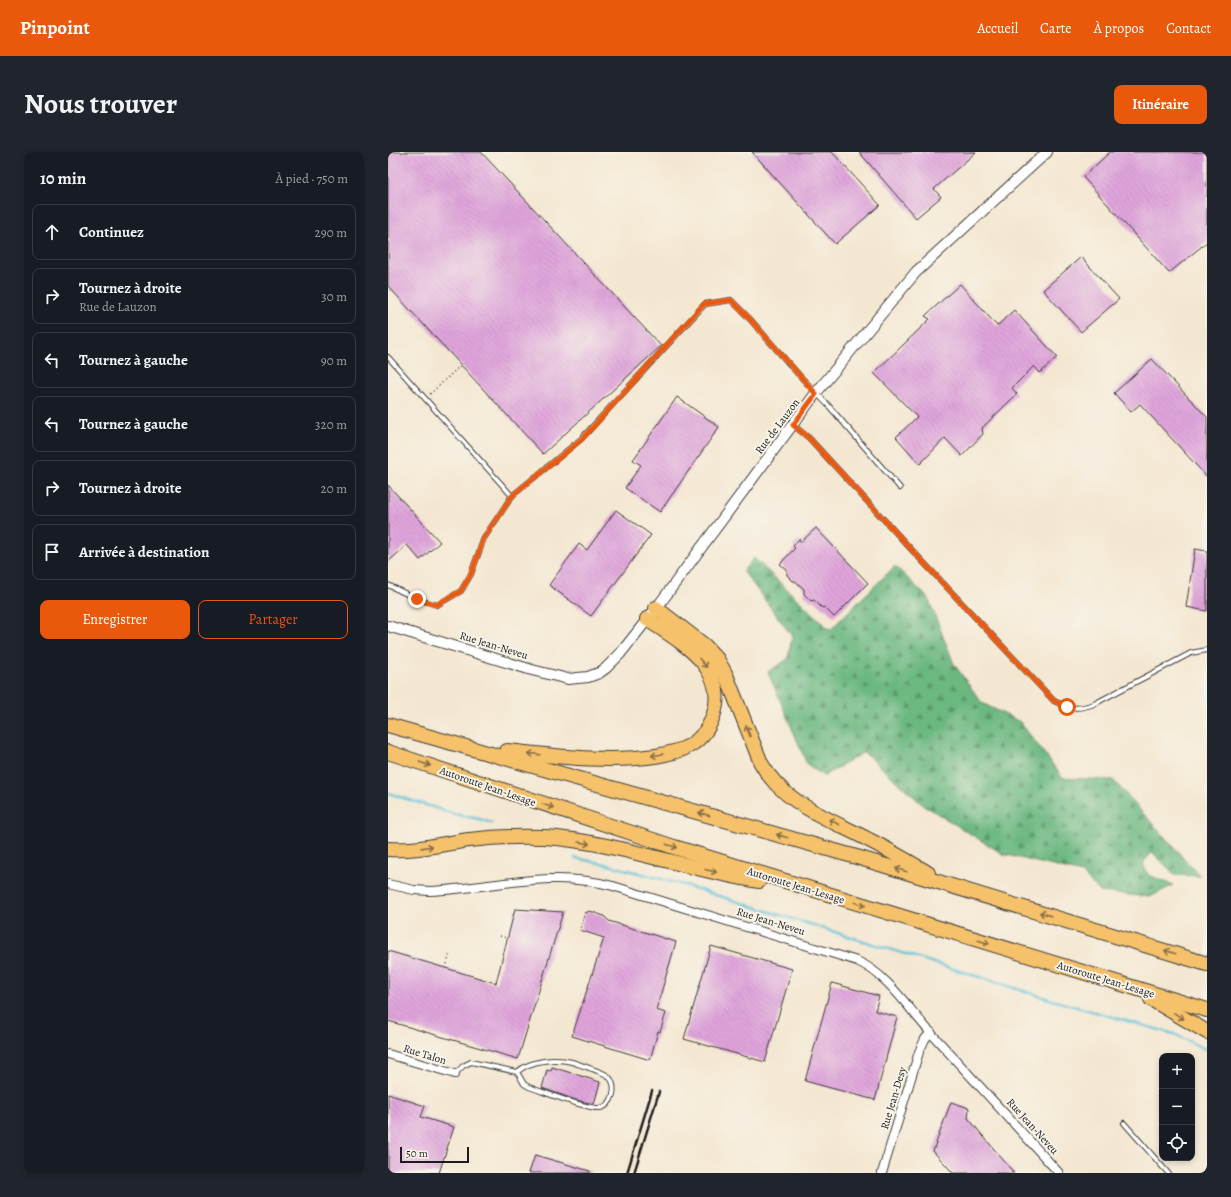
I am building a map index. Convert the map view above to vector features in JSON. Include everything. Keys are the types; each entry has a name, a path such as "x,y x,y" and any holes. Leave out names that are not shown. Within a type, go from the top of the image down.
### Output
{"highway":[{"path":"465,747 579,758 618,759 640,758 669,753 688,746 703,735 712,719 716,702 716,691 713,680 706,666 694,653 651,614"},
{"path":"651,614 704,645 717,658 726,675 761,763 780,788 802,805 869,839 951,886"},
{"path":"388,725 860,858 1207,964"},
{"name":"Autoroute Jean-Lesage","path":"388,752 609,826 809,889 1207,1010"},
{"path":"388,849 408,849 494,838 546,837 613,848 735,877 809,889"},
{"path":"1134,988 1207,1032"}],"street":[{"name":"Rue de Lauzon","path":"593,676 613,662 651,614 816,394 916,272 1047,152"},
{"name":"Rue Jean-Neveu","path":"388,626 555,676 573,679 593,676"},
{"name":"Rue Jean-Neveu","path":"388,884 414,890 430,891 537,879 578,880 613,886 861,962 876,972 885,981 1059,1173"},
{"name":"Rue Jean-Desy","path":"882,1173 919,1052 925,1039 931,1032"},
{"name":"Rue Talon","path":"388,1054 455,1074"}],"lane":[{"path":"388,585 417,599 437,605 461,591 471,574 484,538 512,496 582,439 704,304 731,300 749,318 816,394 828,405 900,488"},
{"path":"388,357 512,496"},
{"path":"793,425 809,438 1054,701 1067,707 1079,709 1094,704 1191,653 1207,650"},
{"path":"455,1074 471,1062 517,1072 524,1084 529,1087 586,1106 600,1108 609,1104 612,1099 612,1082 608,1076 572,1062 554,1060 542,1061 520,1069 517,1072"},
{"path":"1124,1123 1168,1173"}],"path":[{"path":"425,399 461,365"},
{"path":"500,936 507,938"},
{"path":"446,968 450,953"}],"green space":[{"path":"754,558 830,630 895,566 928,598 954,664 982,703 1020,722 1063,778 1113,780 1200,876 1175,875 1152,852 1143,863 1148,875 1173,885 1150,897 1100,892 1082,873 1003,854 922,804 864,752 824,776 807,764 768,672 788,659 792,636 743,571"}],"building":[{"path":"388,152 481,152 661,346 543,454 388,286"},
{"path":"752,152 832,152 880,205 835,244"},
{"path":"859,152 976,152 934,189 941,197 916,218"},
{"path":"1110,152 1207,152 1207,242 1169,273 1083,177"},
{"path":"1081,257 1119,299 1081,332 1043,290"},
{"path":"960,284 997,326 1014,310 1057,357 1040,373 1034,366 1012,388 1017,394 982,428 983,434 962,456 945,438 920,464 896,437 917,417 874,373 930,319 925,316"},
{"path":"1152,359 1207,417 1207,477 1140,404 1131,412 1114,393"},
{"path":"677,397 719,427 660,512 625,488 641,465 633,460"},
{"path":"388,485 440,542 420,560 407,545 388,562"},
{"path":"616,510 651,535 591,616 549,585 579,544 587,550"},
{"path":"816,528 868,583 834,617 814,600 811,601 804,594 804,589 787,575 787,570 780,564 795,548 793,546 799,539 801,542"},
{"path":"1195,549 1207,551 1207,611 1186,607"},
{"path":"515,909 563,912 518,1059 388,1021 388,951 496,983"},
{"path":"590,911 604,916 609,921 676,942 656,1010 666,1013 660,1032 658,1031 650,1060 572,1036 604,938 580,930 585,913"},
{"path":"711,946 792,969 765,1062 684,1039"},
{"path":"832,983 879,996 875,1011 897,1017 875,1100 805,1081"},
{"path":"552,1067 600,1082 594,1104 576,1100 542,1088 547,1070 551,1071"},
{"path":"388,1094 425,1106 421,1117 454,1127 439,1173 388,1173"},
{"path":"951,1102 969,1108 968,1118 1014,1173 953,1173 933,1151"},
{"path":"535,1155 590,1171 590,1173 529,1173"}],"waterway":[{"path":"388,793 454,814 492,823"},
{"path":"575,858 605,864 684,885 1059,1002 1174,1034 1207,1050"}],"railway":[{"path":"627,1173 652,1091"},
{"path":"634,1173 659,1092"}],"route":[{"path":"417,599 437,605 461,591 471,574 484,538 512,496 582,439 704,304 731,300 749,318 816,394 793,425 809,438 1054,701 1067,707"}]}
